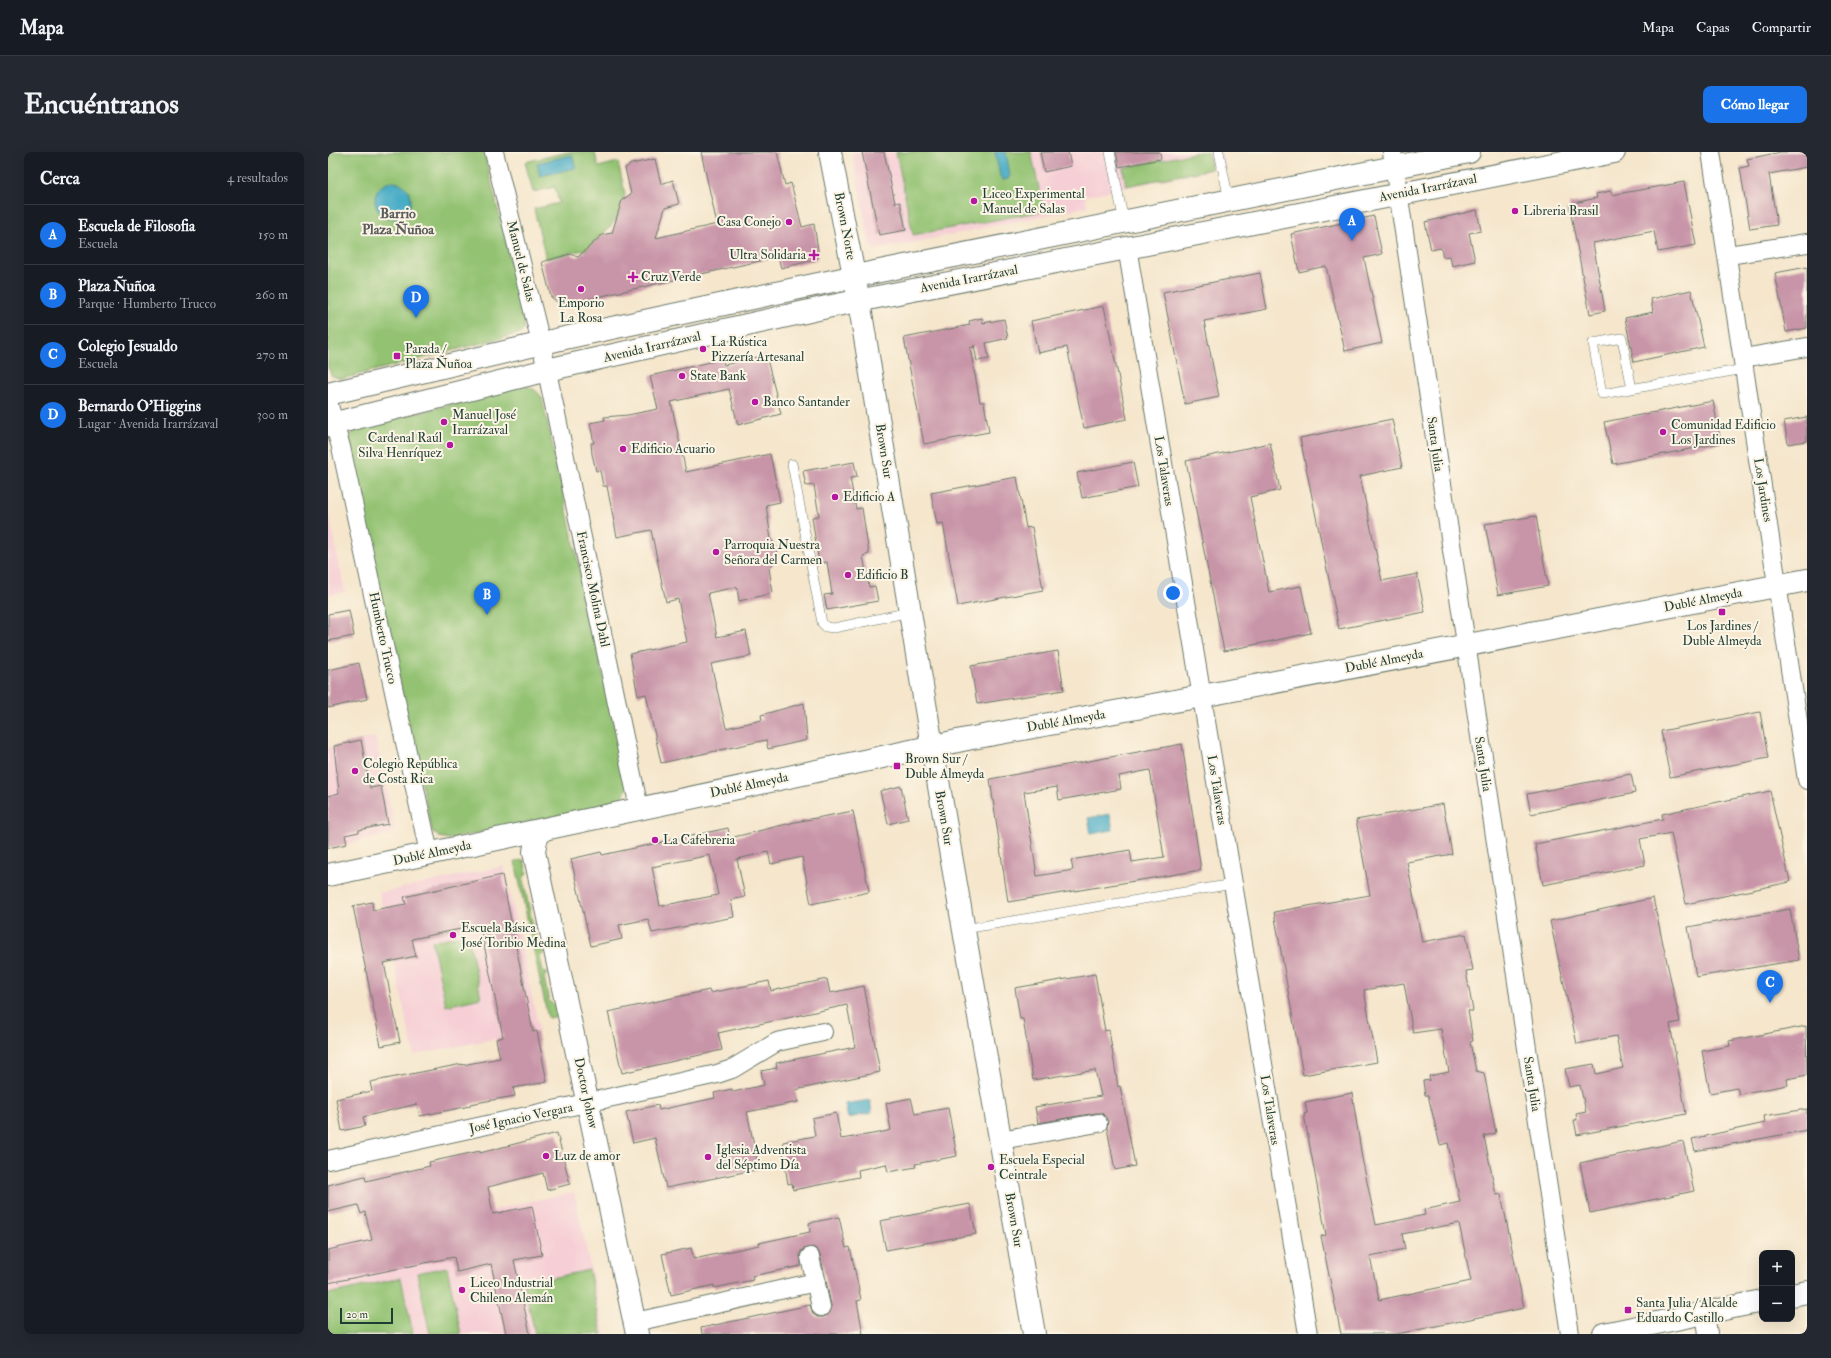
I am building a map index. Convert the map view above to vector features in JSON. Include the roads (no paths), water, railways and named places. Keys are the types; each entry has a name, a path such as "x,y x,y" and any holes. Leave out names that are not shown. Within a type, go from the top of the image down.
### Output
{"main road":[{"name":"Brown Norte","path":"830,152 859,301"},
{"name":"Avenida Irarrázaval","path":"328,394 541,343 1229,200 1393,159 1469,152"},
{"name":"Avenida Irarrázaval","path":"331,424 547,370 859,301 1614,152"},
{"name":"Brown Sur","path":"859,301 932,746 1034,1334"},
{"name":"Dublé Almeyda","path":"328,875 541,831 639,808 932,746 1202,696 1807,580"},
{"name":"Doctor Johow","path":"541,831 536,840 534,852 636,1328"},
{"name":"Doctor Johow","path":"518,835 527,842 534,852"},
{"path":"1795,1294 1807,1292"},
{"path":"1604,1334 1707,1324 1759,1302"}],"street":[{"name":"Manuel de Salas","path":"494,152 547,370"},
{"name":"Los Jardines","path":"1711,152 1728,255 1807,780"},
{"name":"Santa Julia","path":"1393,159 1570,1334"},
{"path":"1728,255 1807,243"},
{"name":"Los Talaveras","path":"1128,247 1308,1334"},
{"path":"1744,364 1807,347"},
{"name":"Francisco Molina Dahl","path":"547,370 639,808"},
{"name":"Humberto Trucco","path":"328,402 331,424 429,853"},
{"name":"José Ignacio Vergara","path":"328,1160 726,1072 777,1042 823,1032"},
{"path":"1000,1140 1098,1123"},
{"path":"810,1257 821,1307"},
{"path":"636,1328 816,1282"}],"lane":[{"path":"1110,152 1124,222"},
{"path":"1219,152 1229,200"},
{"path":"1632,389 1622,338 1593,343 1602,394 1632,389 1744,364"},
{"path":"792,464 822,623 826,627 834,628 910,612"},
{"path":"964,929 1233,884"}],"water":[{"path":"995,152 1006,152 1010,175 1008,179 1003,180 1000,176"},
{"path":"572,155 576,168 540,176 537,163"},
{"path":"397,182 406,187 410,193 410,207 406,213 397,218 389,218 380,213 376,207 375,196 380,187 386,183"},
{"path":"1110,814 1113,830 1091,834 1088,818"},
{"path":"870,1100 872,1113 848,1118 845,1104"}],"place":[{"name":"Liceo Experimental Manuel de Salas","path":"974,201"},
{"name":"Libreria Brasil","path":"1515,211"},
{"name":"Casa Conejo","path":"789,222"},
{"name":"Escuela de Filosofia","path":"1352,241"},
{"name":"Ultra Solidaria","path":"814,255"},
{"name":"Cruz Verde","path":"633,277"},
{"name":"Emporio La Rosa","path":"581,289"},
{"name":"Bernardo O'Higgins","path":"416,318"},
{"name":"La Rústica Pizzería Artesanal","path":"703,349"},
{"name":"Parada / Plaza Ñuñoa","path":"397,356"},
{"name":"State Bank","path":"682,376"},
{"name":"Banco Santander","path":"755,402"},
{"name":"Manuel José Irarrázaval","path":"444,422"},
{"name":"Comunidad Edificio Los Jardines","path":"1663,432"},
{"name":"Cardenal Raúl Silva Henríquez","path":"450,445"},
{"name":"Edificio Acuario","path":"623,449"},
{"name":"Edificio A","path":"835,497"},
{"name":"Parroquia Nuestra Señora del Carmen","path":"716,552"},
{"name":"Edificio B","path":"848,575"},
{"name":"Los Jardines / Duble Almeyda","path":"1722,612"},
{"name":"Plaza Ñuñoa","path":"487,615"},
{"name":"Brown Sur / Duble Almeyda","path":"897,766"},
{"name":"Colegio República de Costa Rica","path":"355,771"},
{"name":"La Cafebreria","path":"655,840"},
{"name":"Escuela Básica José Toribio Medina","path":"453,935"},
{"name":"Colegio Jesualdo","path":"1770,1003"},
{"name":"Luz de amor","path":"546,1156"},
{"name":"Iglesia Adventista del Séptimo Día","path":"708,1157"},
{"name":"Escuela Especial Ceintrale","path":"991,1167"},
{"name":"Liceo Industrial Chileno Alemán","path":"462,1290"},
{"name":"Santa Julia / Alcalde Eduardo Castillo","path":"1628,1310"}],"district":[{"name":"Barrio Plaza Ñuñoa","path":"398,222"}]}
